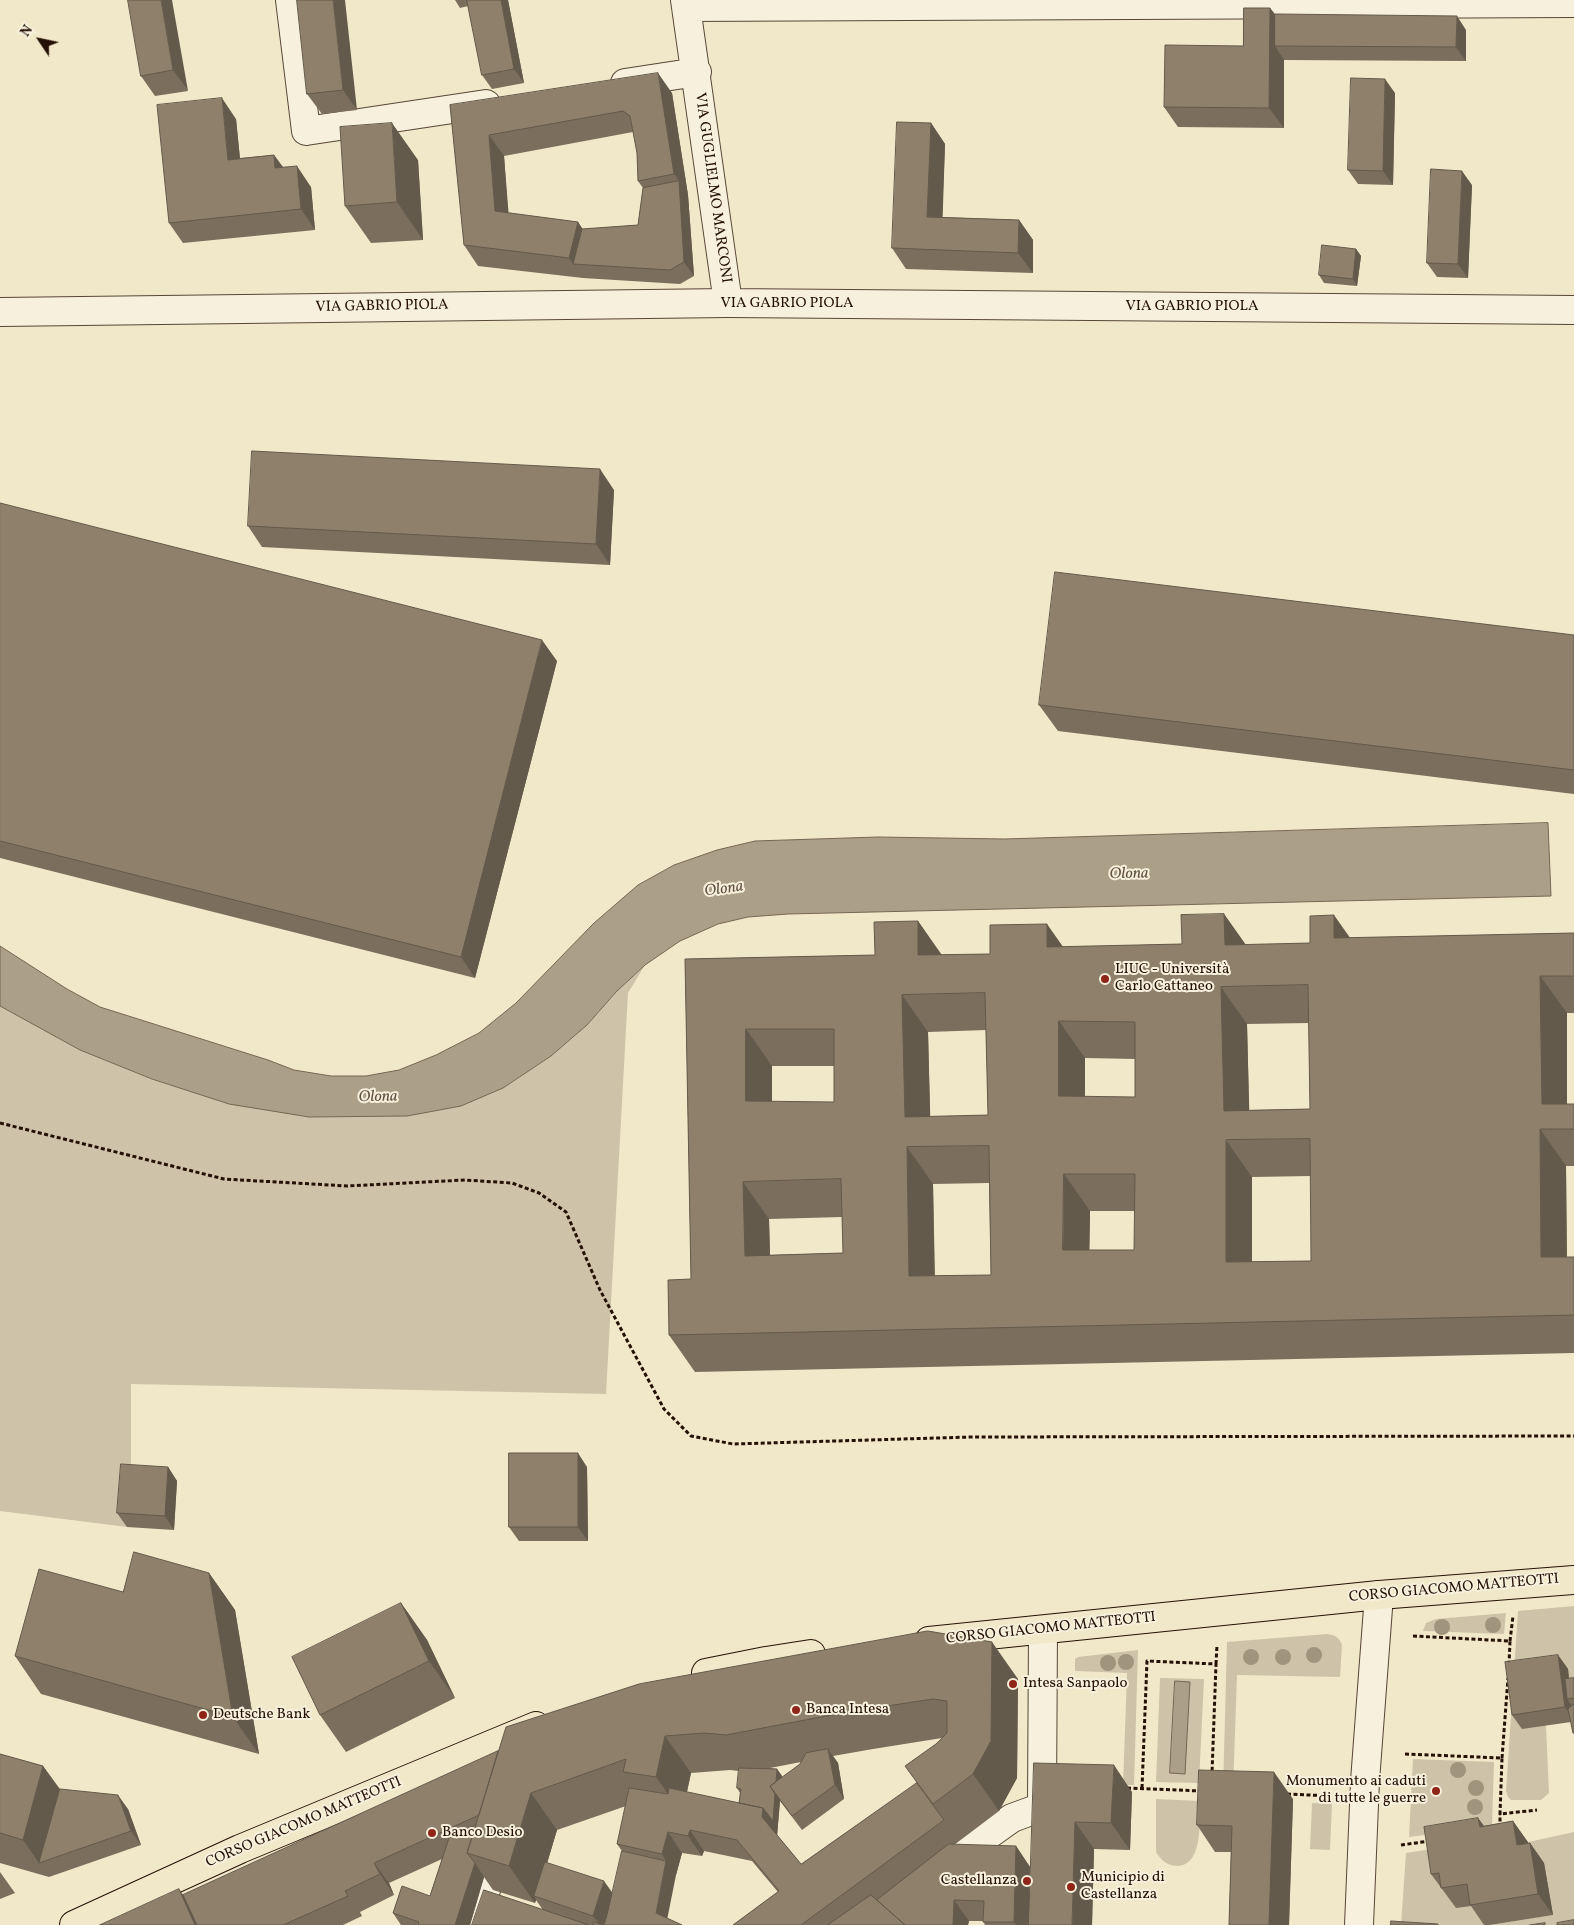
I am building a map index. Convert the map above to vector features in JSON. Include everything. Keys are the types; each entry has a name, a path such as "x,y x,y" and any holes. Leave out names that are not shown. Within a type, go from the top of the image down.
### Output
{"main road":[{"name":"CORSO GIACOMO MATTEOTTI","path":"901,1644 1378,1595 1574,1580"},
{"path":"680,1678 766,1661 834,1651"},
{"name":"CORSO GIACOMO MATTEOTTI","path":"74,1925 240,1849 563,1716"}],"street":[{"path":"290,0 306,131 511,100"},
{"path":"686,4 1574,3"},
{"name":"VIA GUGLIELMO MARCONI","path":"686,4 728,304"},
{"name":"VIA GUGLIELMO MARCONI","path":"599,87 697,72"},
{"name":"VIA GABRIO PIOLA","path":"0,312 728,304 1574,310"},
{"path":"1358,1925 1365,1781 1378,1595"},
{"path":"1040,1836 1042,1807 1043,1630"},
{"path":"528,1754 536,1726"},
{"path":"925,1880 1012,1818 1042,1807"},
{"path":"475,1925 507,1821"}],"path":[{"path":"0,1123 224,1179 347,1186 465,1180 512,1183 539,1193 566,1212 600,1290 664,1408 691,1436 733,1444 971,1437 1574,1436"},
{"path":"1500,1831 1502,1758 1513,1615"},
{"path":"1413,1636 1510,1641"},
{"path":"1212,1781 1217,1639"},
{"path":"1142,1788 1147,1662 1216,1664"},
{"path":"1405,1754 1502,1758"},
{"path":"1283,1794 1338,1796 1338,1780 1365,1781"},
{"path":"1131,1788 1202,1791"},
{"path":"1500,1814 1537,1810"},
{"path":"1401,1845 1437,1840"}],"shaded area":[{"path":"645,965 628,993 606,1394 131,1384 131,1478 127,1527 0,1511 0,1006 80,1050 152,1079 229,1104 461,1106 503,1088 551,1056 587,1025 616,992"},
{"path":"1574,1606 1574,1686 1570,1686 1567,1669 1546,1725 1549,1793 1541,1800 1511,1800 1506,1791 1518,1611"},
{"path":"1506,1613 1504,1634 1423,1631 1426,1623 1436,1619"},
{"path":"1327,1634 1336,1637 1342,1645 1340,1677 1237,1675 1233,1790 1223,1790 1227,1642"},
{"path":"1138,1650 1134,1785 1123,1785 1127,1673 1075,1671 1075,1659 1078,1657"},
{"path":"1160,1678 1204,1679 1199,1783 1156,1782"},
{"path":"1413,1759 1494,1762 1492,1827 1409,1837"},
{"path":"1156,1799 1200,1801 1196,1850 1192,1858 1186,1863 1178,1866 1168,1864 1156,1852"},
{"path":"1312,1803 1332,1804 1330,1850 1310,1849"},
{"path":"1574,1832 1574,1925 1490,1925 1552,1915 1532,1866 1528,1842"},
{"path":"1438,1848 1481,1904 1484,1925 1401,1925 1406,1853"}],"water":[{"name":"Olona","path":"1548,823 1551,896 788,914 748,917 718,924 680,941 645,965 616,992 587,1025 551,1056 503,1088 461,1106 407,1116 309,1117 229,1104 152,1079 80,1050 0,1006 0,946 67,989 100,1007 294,1070 331,1076 366,1076 399,1070 436,1055 479,1033 516,1003 594,923 638,885 674,865 717,850 755,841 878,837 1004,839"},
{"path":"1175,1681 1190,1682 1185,1774 1170,1773"}],"building":[{"path":"128,0 161,0 173,70 141,76"},
{"path":"297,0 333,0 343,90 307,94"},
{"path":"467,0 501,0 514,69 482,75"},
{"path":"1244,8 1270,8 1269,108 1164,107 1165,45 1243,46"},
{"path":"1275,14 1457,16 1456,47 1275,46"},
{"path":"658,73 674,174 638,181 637,153 630,116 623,111 489,135 495,211 578,222 569,258 464,245 450,105"},
{"path":"1351,78 1385,79 1383,171 1348,170"},
{"path":"222,98 228,160 274,155 275,168 297,166 301,209 169,223 157,105"},
{"path":"897,122 931,123 927,217 1019,220 1018,253 892,248"},
{"path":"392,123 397,202 345,206 340,127"},
{"path":"1431,169 1462,171 1458,264 1427,263"},
{"path":"679,181 684,262 670,270 573,264 582,229 638,225 643,188"},
{"path":"1322,245 1356,249 1353,279 1319,275"},
{"path":"252,451 600,469 596,544 248,526"},
{"path":"0,503 542,640 461,957 0,841"},
{"path":"1055,572 1574,635 1574,770 1039,705"},
{"path":"1224,914 1225,945 1310,943 1310,916 1334,915 1334,938 1574,933 1574,976 1540,976 1542,1104 1574,1104 1574,1129 1540,1129 1541,1257 1574,1257 1574,1315 669,1335 668,1280 691,1279 685,959 875,955 874,922 918,921 918,955 990,954 990,925 1047,924 1047,947 1182,944 1181,915","holes":["1308,985 1310,1109 1224,1111 1221,987","985,993 988,1115 905,1117 902,995","1059,1021 1135,1022 1135,1097 1059,1096","746,1029 834,1029 834,1102 746,1101","1310,1139 1311,1261 1226,1262 1226,1140","989,1146 991,1275 909,1276 907,1147","1064,1174 1135,1174 1134,1250 1063,1250","841,1179 843,1253 745,1256 743,1182"]},
{"path":"509,1453 578,1453 578,1527 509,1527"},
{"path":"121,1464 168,1467 165,1516 117,1513"},
{"path":"134,1552 209,1573 233,1717 15,1656 39,1569 123,1592"},
{"path":"401,1603 429,1661 320,1715 292,1657"},
{"path":"928,1631 992,1642 991,1741 973,1774 933,1804 905,1766 936,1744 947,1733 947,1701 933,1699 847,1712 726,1735 704,1733 665,1736 656,1777 623,1772 626,1759 531,1793 509,1866 467,1853 506,1727 639,1684"},
{"path":"1558,1655 1565,1707 1512,1715 1505,1662"},
{"path":"1574,1678 1574,1698 1567,1699 1565,1679"},
{"path":"1574,1704 1574,1733 1573,1733 1568,1709"},
{"path":"828,1749 835,1785 792,1816 770,1786 800,1764 806,1753"},
{"path":"498,1751 479,1815 374,1863 380,1874 345,1891 348,1896 283,1925 197,1925 183,1895"},
{"path":"0,1754 43,1766 23,1840 0,1833"},
{"path":"1034,1763 1114,1765 1111,1823 1075,1822 1072,1925 1029,1925"},
{"path":"739,1768 777,1769 776,1782 770,1786 775,1794 773,1821 763,1808 739,1803 741,1789 737,1788"},
{"path":"1199,1770 1274,1772 1269,1925 1229,1925 1232,1826 1197,1825"},
{"path":"917,1783 944,1820 801,1925 733,1925 779,1891 737,1840 690,1830 688,1836 668,1832 662,1854 617,1844 629,1788 668,1794 669,1788 763,1808 762,1817 801,1864"},
{"path":"60,1789 118,1795 131,1831 39,1863"},
{"path":"1478,1818 1480,1827 1513,1821 1517,1845 1530,1843 1538,1894 1470,1905 1467,1884 1441,1888 1439,1873 1431,1874 1424,1827"},
{"path":"476,1825 467,1853 475,1863 455,1925 418,1925 419,1922 393,1913 402,1886 430,1896 449,1838"},
{"path":"949,1844 1016,1846 1014,1922 983,1922 984,1901 954,1900 953,1925 905,1925 877,1900"},
{"path":"622,1851 666,1861 656,1913 682,1925 605,1925"},
{"path":"545,1862 604,1881 593,1916 534,1896"},
{"path":"179,1889 195,1925 100,1925"},
{"path":"484,1890 589,1925 472,1925"},
{"path":"871,1895 905,1925 828,1925"},
{"path":"1574,1920 1574,1925 1557,1925 1557,1923"},
{"path":"1391,1921 1438,1924 1438,1925 1391,1925"},
{"path":"594,1922 604,1925 593,1925"}],"place":[{"name":"LIUC - Università Carlo Cattaneo","path":"1105,979"},
{"name":"Intesa Sanpaolo","path":"1013,1684"},
{"name":"Banca Intesa","path":"796,1710"},
{"name":"Deutsche Bank","path":"203,1715"},
{"name":"Monumento ai caduti di tutte le guerre","path":"1436,1791"},
{"name":"Banco Desio","path":"432,1833"},
{"name":"Castellanza","path":"1027,1881"},
{"name":"Municipio di Castellanza","path":"1071,1887"}]}
